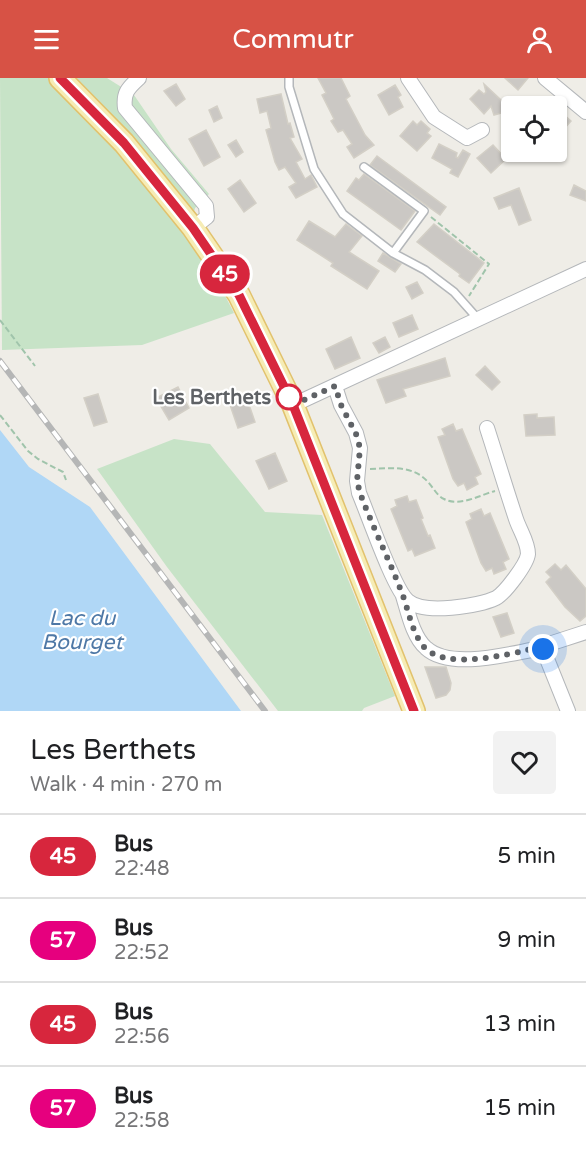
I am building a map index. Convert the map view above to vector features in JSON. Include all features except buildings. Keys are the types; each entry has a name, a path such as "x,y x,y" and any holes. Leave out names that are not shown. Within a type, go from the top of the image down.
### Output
{"main road":[{"path":"60,78 124,143 193,228 239,295 293,405 414,711"}],"street":[{"path":"139,78 128,88 124,98 125,108 206,206 207,217 193,228"},
{"path":"408,78 434,117 467,138 482,130"},
{"path":"545,78 586,112"},
{"path":"293,405 586,269"},
{"path":"335,386 360,448 361,460 358,470 360,493 419,639 426,649 436,654 478,660 536,648 543,649 552,643 586,632"},
{"path":"403,596 410,603 446,608 475,604 498,597 525,563 528,553 525,539 488,428"},
{"path":"543,649 568,711"}],"lane":[{"path":"289,78 289,87 314,169 343,214 393,254 424,270 454,291 478,319"},
{"path":"364,167 424,211 393,254"}],"path":[{"path":"424,211 489,264 464,303"},
{"path":"0,320 35,366"},
{"path":"0,415 28,451 63,472 66,480"},
{"path":"358,470 408,469 420,474 444,499 452,501 471,499 506,487"}],"green space":[{"path":"0,78 107,78 134,95 171,149 209,194 195,208 190,228 234,313 142,345 2,350"},
{"path":"174,439 210,444 265,512 322,515 395,696 364,708 362,711 278,711 167,567 97,469"}],"water":[{"name":"Lac du Bourget","path":"0,430 29,467 90,507 241,711 0,711"}],"railway":[{"path":"0,361 265,711"}],"bus line":[{"name":"45","path":"60,78 124,143 193,228 239,295 293,405 414,711"}],"place":[{"name":"Les Berthets","path":"289,397"}],"route":[{"path":"289,397 293,405 335,386 360,448 361,460 357,481 360,493 419,639 426,649 448,657 478,660 536,648 543,649"}]}
